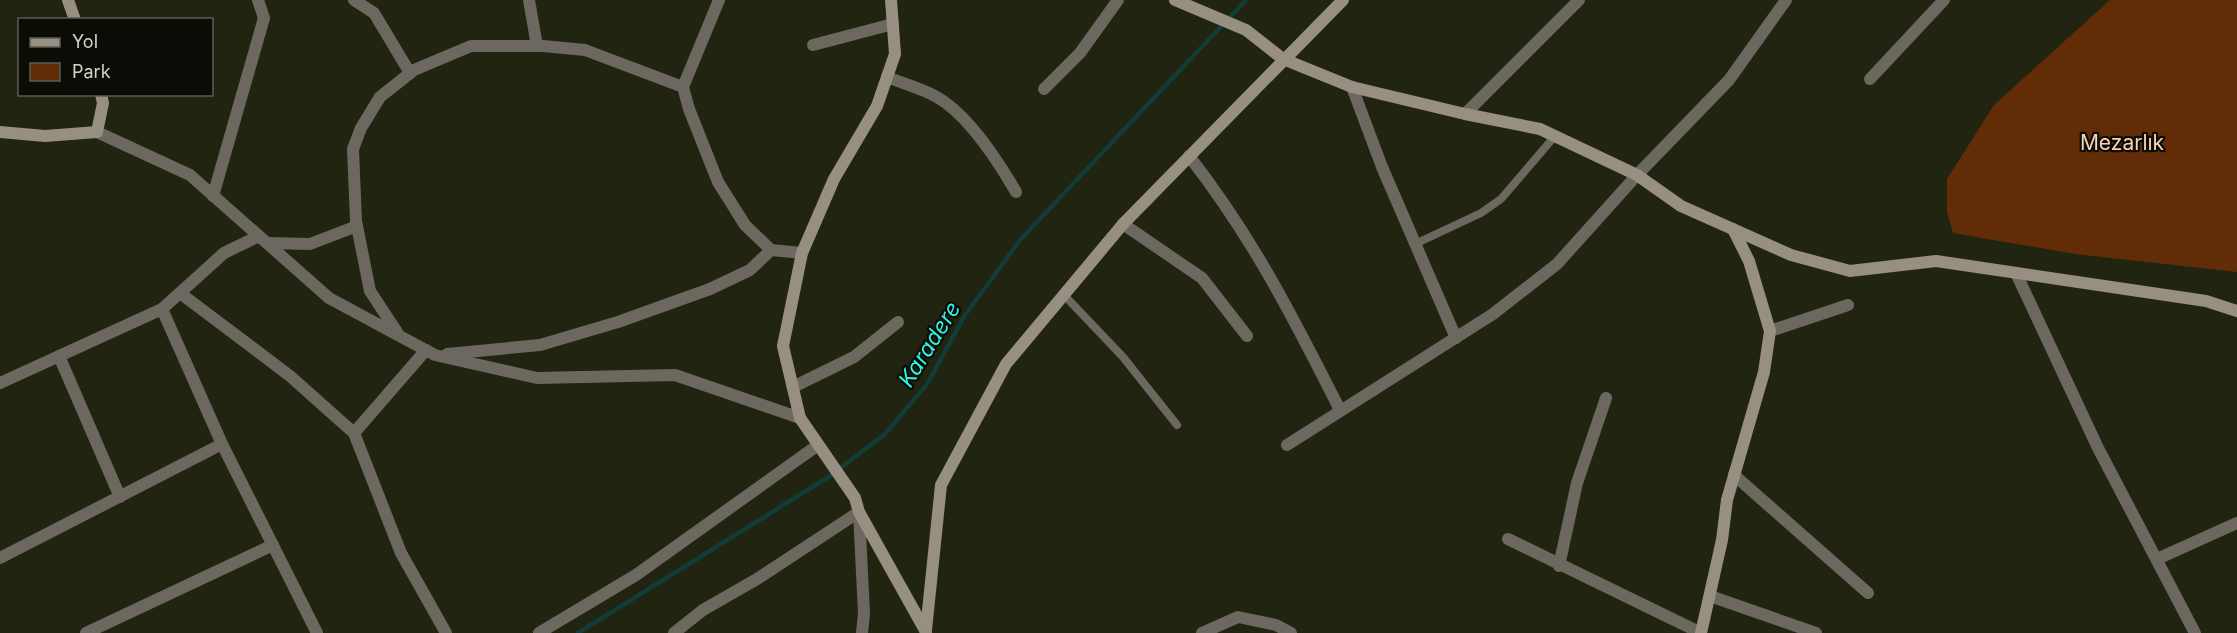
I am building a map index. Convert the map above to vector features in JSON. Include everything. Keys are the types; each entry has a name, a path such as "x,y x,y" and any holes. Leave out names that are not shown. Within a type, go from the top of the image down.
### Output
{"street":[{"path":"68,0 74,18"},
{"path":"213,196 264,18 258,0"},
{"path":"354,0 374,13 410,73"},
{"path":"529,0 537,46"},
{"path":"862,633 864,614 859,512 855,498 800,418 783,346 802,253 834,179 877,106 887,77 894,54 891,0"},
{"path":"1044,89 1080,53 1118,0"},
{"path":"1174,0 1208,12 1246,30 1283,59 1352,87 1540,129 1637,175 1681,206 1791,255 1850,271 1936,261 2206,301 2237,311"},
{"path":"926,632 941,485 1006,364 1123,224 1343,0"},
{"path":"1465,114 1579,0"},
{"path":"1287,445 1493,314 1557,264 1637,175 1729,80 1786,0"},
{"path":"1870,79 1944,0"},
{"path":"714,2 683,87 688,109 718,182 745,225 771,250 802,253"},
{"path":"813,45 893,24"},
{"path":"398,333 370,291 357,226 353,149 361,128 380,97 410,73 471,46 537,46 585,50 683,87"},
{"path":"887,77 936,97 964,121 999,164 1016,192"},
{"path":"1352,87 1382,167 1456,338"},
{"path":"97,132 103,103 101,96"},
{"path":"0,132 45,136 97,132 190,175 329,298 431,352 537,378 675,375 800,418"},
{"path":"1189,156 1225,202 1274,280 1340,411"},
{"path":"1123,224 1202,278 1247,336"},
{"path":"0,383 162,309 224,253 262,240 310,244 357,226"},
{"path":"1508,539 1558,566 1701,633 1734,475 1764,372 1770,331 1749,261 1733,229"},
{"path":"354,433 431,352 540,345 618,322 720,285 750,270 771,250"},
{"path":"2016,273 2098,448 2195,633"},
{"path":"180,293 290,376 354,433 401,553 446,633"},
{"path":"1770,331 1848,305"},
{"path":"162,309 222,444 317,633"},
{"path":"792,387 854,357 898,322"},
{"path":"59,356 120,497"},
{"path":"1558,566 1577,483 1606,398"},
{"path":"0,558 222,444"},
{"path":"539,633 636,575 818,445"},
{"path":"1734,475 1868,593"},
{"path":"859,512 926,632"},
{"path":"674,633 703,610 757,579 859,512"},
{"path":"2157,559 2237,523"},
{"path":"86,633 273,546"},
{"path":"1710,596 1816,633"},
{"path":"1202,633 1238,617 1276,625 1291,633"}],"lane":[{"path":"1415,244 1481,213 1501,199 1555,136"},
{"path":"1064,295 1122,357 1177,425"}],"green space":[{"name":"Mezarlık","path":"2110,0 2237,0 2237,272 2075,254 1953,233 1947,212 1947,179 1994,105"}],"waterway":[{"name":"Karadere","path":"578,633 830,476 885,434 927,384 965,315 1021,239 1246,0"}]}
